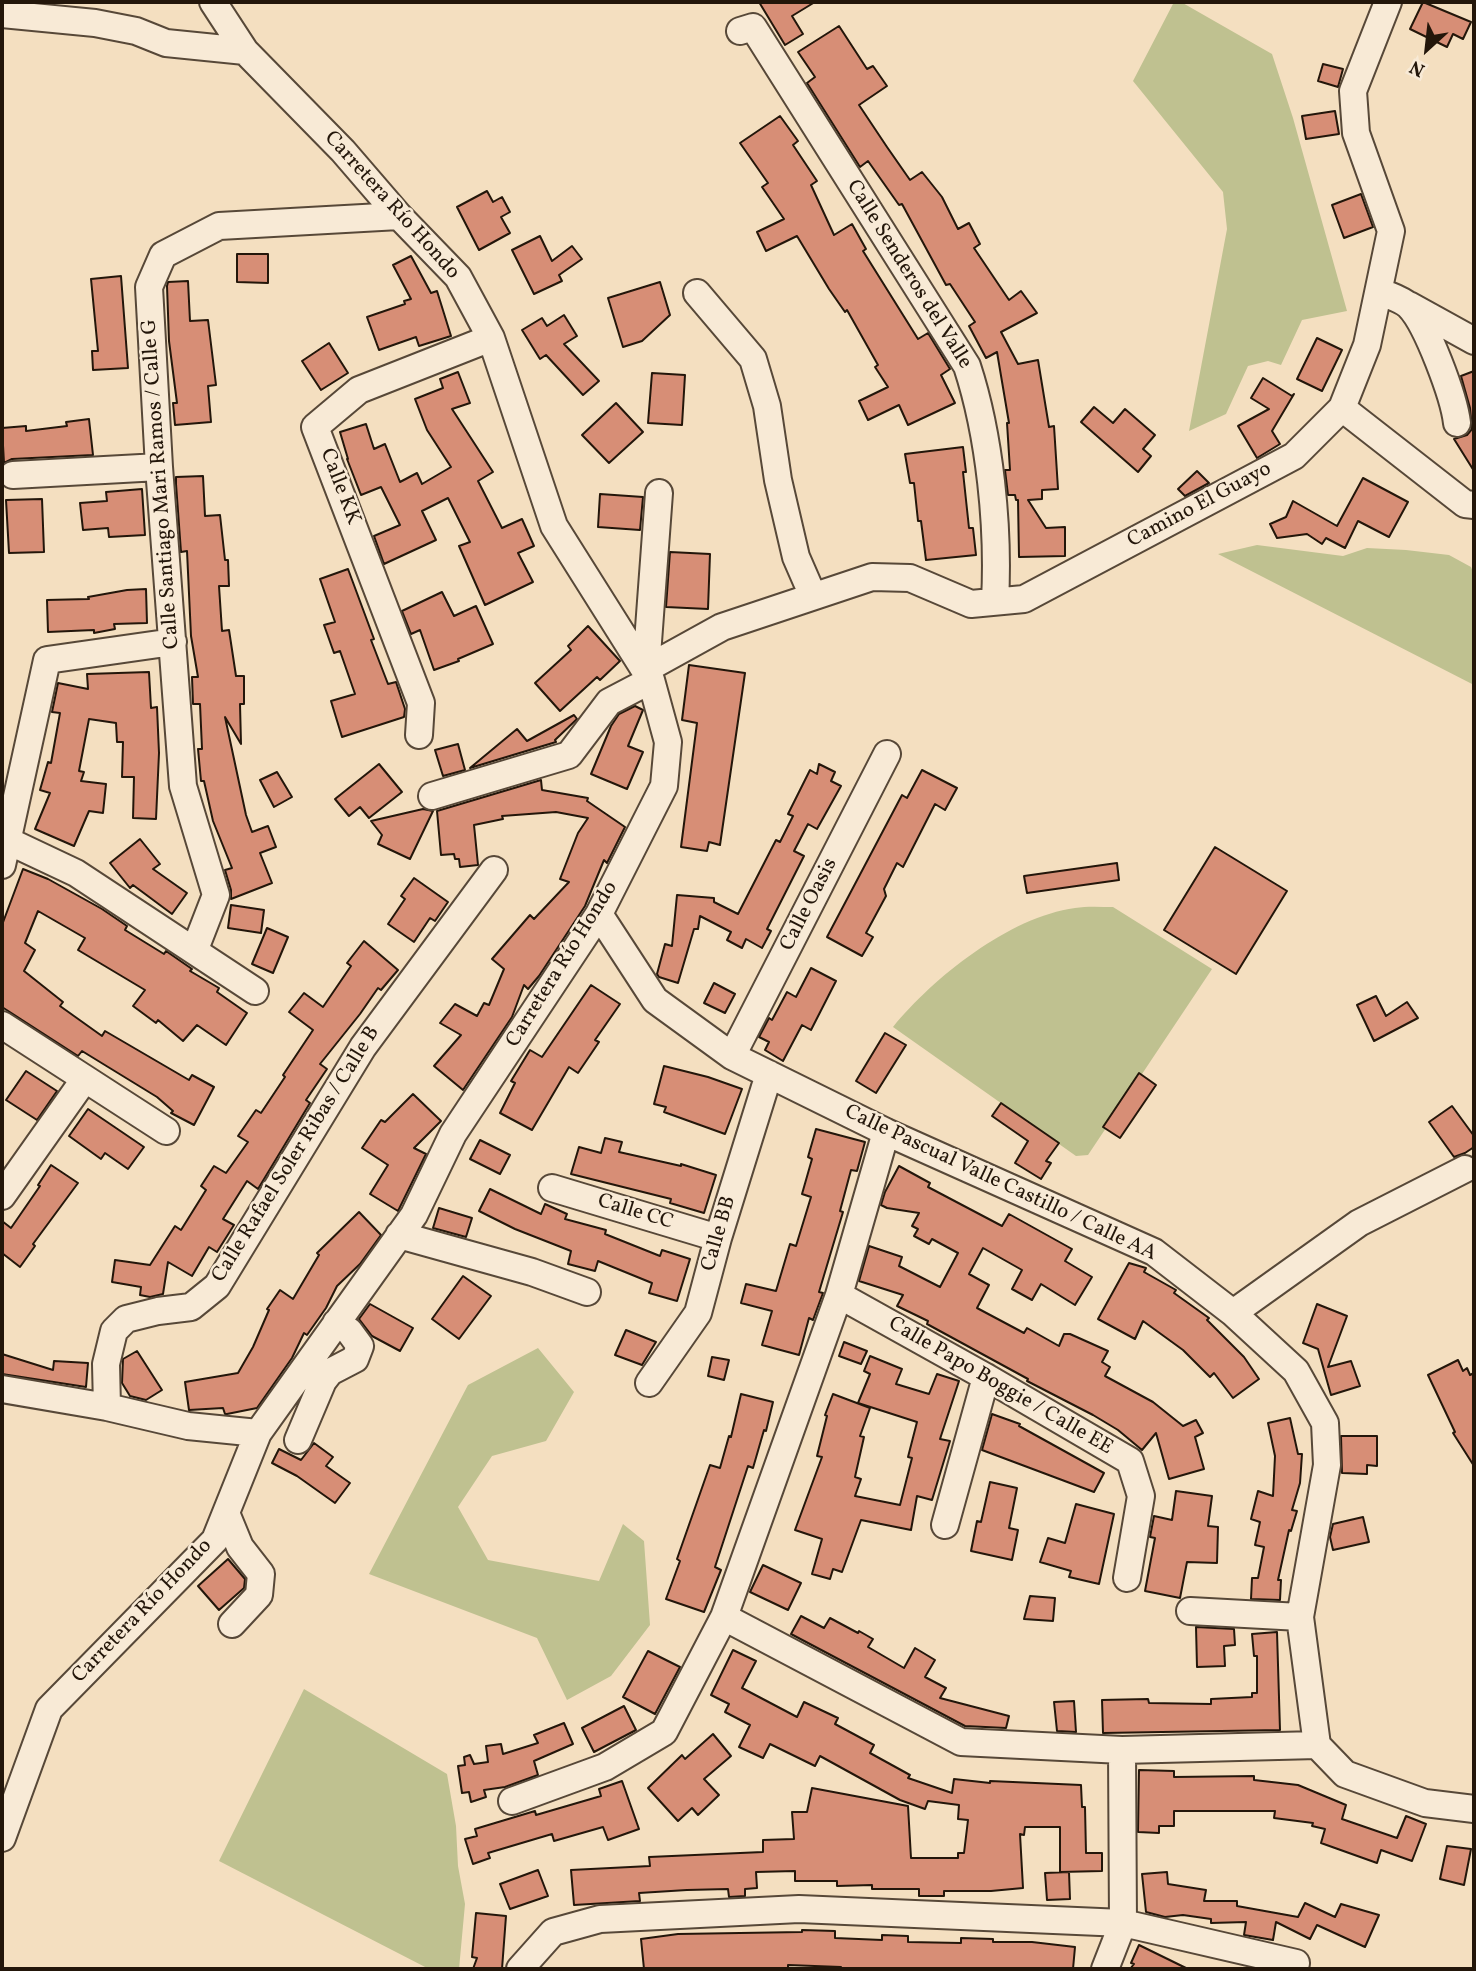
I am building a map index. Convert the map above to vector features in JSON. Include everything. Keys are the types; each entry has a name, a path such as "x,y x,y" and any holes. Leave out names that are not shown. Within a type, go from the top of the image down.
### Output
{"street":[{"name":"Carretera Río Hondo","path":"2,1838 49,1709 215,1540 258,1433 414,1215 453,1134 599,914 664,786 668,742 649,675 554,526 491,338 458,277 392,208 343,151 245,51 213,2"},
{"name":"Camino El Guayo","path":"432,796 569,755 609,702 722,627 872,577 910,578 971,604 1024,599 1294,456 1342,408 1367,345 1379,291 1391,231 1356,133 1353,91 1388,2"},
{"path":"2,14 95,23 136,31 166,43 245,51"},
{"name":"Calle Senderos del Valle","path":"740,31 753,27 967,366 978,401 992,507 997,556 995,601"},
{"name":"Calle Santiago Mari Ramos / Calle G","path":"195,949 216,895 183,786 159,467 149,287 163,254 219,226 392,208"},
{"path":"1379,291 1474,341"},
{"path":"697,293 753,359 767,406 778,480 796,557 813,596"},
{"path":"1408,304 1446,380 1455,406 1457,424"},
{"name":"Calle KK","path":"419,736 421,703 315,426 359,390 491,338"},
{"path":"1342,408 1465,504 1474,505"},
{"path":"13,475 159,467"},
{"path":"649,675 659,493"},
{"path":"2,865 5,838 47,660 173,642"},
{"name":"Calle Oasis","path":"732,1056 887,754"},
{"path":"5,838 76,873 255,990"},
{"name":"Calle Rafael Soler Ribas / Calle B","path":"107,1408 106,1364 114,1331 126,1319 191,1307 217,1286 363,1047 494,870"},
{"name":"Calle Pascual Valle Castillo / Calle AA","path":"599,914 654,1000 732,1056 886,1132 1154,1252 1233,1313 1296,1371 1325,1423 1327,1465 1300,1617 1317,1745"},
{"path":"2,1024 166,1131"},
{"name":"Calle BB","path":"649,1383 698,1313 718,1238 769,1074"},
{"path":"2,1196 85,1080"},
{"path":"512,1801 605,1768 664,1732 724,1617 839,1295 886,1132"},
{"path":"1233,1313 1359,1223 1465,1169"},
{"name":"Calle CC","path":"552,1188 718,1238"},
{"path":"399,1235 532,1272 587,1292"},
{"name":"Calle Papo Boggie / Calle EE","path":"839,1295 1130,1461 1141,1496 1127,1578"},
{"path":"298,1440 323,1381 330,1372 355,1359 360,1346 349,1331 336,1323"},
{"path":"944,1525 986,1377"},
{"path":"2,1389 188,1426 258,1433"},
{"path":"226,1513 240,1547 261,1574 259,1595 232,1624"},
{"path":"1190,1611 1300,1617"},
{"path":"724,1617 961,1742 1122,1750 1317,1745 1345,1774 1425,1802 1474,1809"},
{"path":"1105,1969 1123,1923 1122,1750"},
{"path":"520,1969 553,1932 600,1919 799,1909 1123,1923 1296,1963"}],"green space":[{"path":"1174,2 1181,2 1272,54 1293,118 1347,311 1302,320 1281,365 1268,361 1248,366 1226,414 1189,431 1227,229 1223,192 1133,81"},
{"path":"1257,545 1343,556 1367,548 1406,550 1449,555 1471,567 1474,574 1474,685 1218,554"},
{"path":"1080,907 1113,907 1212,969 1088,1155 1076,1156 893,1027 951,970 999,936 1050,914"},
{"path":"538,1348 574,1392 546,1441 492,1456 458,1507 488,1560 599,1581 623,1524 644,1541 650,1625 611,1676 567,1700 537,1638 369,1574 468,1385"},
{"path":"304,1689 447,1774 465,1904 459,1969 429,1969 219,1861"}],"building":[{"path":"759,2 815,2 792,16 803,34 785,45"},
{"path":"1423,2 1471,22 1463,39 1453,34 1447,47 1410,29"},
{"path":"839,26 867,69 873,66 887,86 859,105 887,147 910,180 922,172 942,197 958,229 969,223 980,244 974,248 1009,300 1021,291 1037,313 1001,332 1018,364 1038,360 1049,427 1054,426 1058,489 1042,490 1042,499 1028,500 1046,528 1065,527 1065,556 1019,557 1018,500 1015,495 1008,495 1005,470 1010,470 1009,423 997,352 986,358 969,326 975,322 950,284 946,285 902,204 899,205 868,161 860,167 807,83 815,77 798,52"},
{"path":"1323,64 1343,69 1338,87 1318,81"},
{"path":"1335,111 1339,134 1306,139 1302,116"},
{"path":"780,116 798,141 793,145 817,181 811,185 834,235 852,224 866,249 863,251 918,339 928,333 950,369 941,375 955,403 908,425 899,405 868,420 859,401 888,387 847,310 845,312 829,289 797,236 766,251 757,232 784,219 762,187 768,183 740,143"},
{"path":"487,191 493,202 502,197 510,212 501,217 510,233 479,250 457,207"},
{"path":"1361,194 1373,227 1344,238 1332,205"},
{"path":"540,236 552,261 572,246 582,259 559,275 562,281 534,294 512,250"},
{"path":"237,254 268,254 268,283 237,282"},
{"path":"411,256 431,293 437,291 451,336 419,346 416,337 379,350 367,317 405,304 404,301 411,299 393,265"},
{"path":"121,276 128,368 93,370 92,351 98,351 91,279"},
{"path":"188,281 190,321 208,320 216,385 208,386 211,422 175,425 173,403 177,403 169,341 167,286 168,282"},
{"path":"660,282 670,315 642,341 623,347 608,298"},
{"path":"564,315 577,336 564,344 599,381 583,395 546,355 540,359 522,330 542,318 547,326"},
{"path":"1317,338 1342,350 1322,391 1297,379"},
{"path":"329,343 348,373 321,390 302,361"},
{"path":"1474,371 1474,471 1454,439 1467,435 1472,429 1470,408 1461,376"},
{"path":"458,372 470,403 452,409 493,472 478,481 502,528 522,519 534,546 518,553 533,582 485,605 459,546 470,542 448,498 422,511 436,540 384,564 374,536 400,525 381,487 361,495 340,432 366,424 374,449 385,444 400,482 417,473 422,484 451,467 427,430 415,399 443,388 440,379"},
{"path":"652,373 685,375 682,425 648,423"},
{"path":"1263,378 1292,396 1294,394 1272,431 1280,444 1257,458 1238,426 1269,409 1251,398"},
{"path":"616,403 643,432 609,463 582,435"},
{"path":"1094,407 1113,423 1125,409 1155,435 1143,449 1151,456 1138,472 1081,422"},
{"path":"89,419 93,455 12,459 4,463 2,428 26,426 26,431 67,426 66,422"},
{"path":"963,447 969,528 973,528 976,555 926,560 914,483 910,483 905,454"},
{"path":"1197,471 1209,483 1185,496 1178,489"},
{"path":"203,476 205,516 220,515 225,560 228,560 229,586 219,586 222,631 229,630 236,676 244,676 244,704 240,704 241,744 225,717 252,832 268,826 276,847 260,853 272,883 231,899 225,870 232,868 213,821 204,781 201,781 198,749 202,749 200,704 193,704 192,677 198,677 191,636 187,551 181,552 176,484 176,477"},
{"path":"1363,478 1408,502 1389,537 1358,521 1345,548 1326,538 1322,544 1307,534 1277,538 1270,524 1286,517 1293,501 1337,526"},
{"path":"142,489 145,535 109,537 108,528 83,530 80,503 107,501 106,492"},
{"path":"600,494 643,497 640,530 598,527"},
{"path":"42,499 44,552 9,553 6,500"},
{"path":"670,552 710,554 708,609 666,607"},
{"path":"348,569 388,684 396,682 405,709 404,717 342,737 331,701 355,694 340,651 334,653 324,625 335,622 320,579"},
{"path":"146,589 147,623 114,624 115,629 94,633 94,630 48,632 47,600 89,599 88,597 127,590"},
{"path":"442,592 454,616 476,606 493,644 434,670 420,630 411,634 402,611"},
{"path":"588,626 620,661 600,680 597,677 560,711 535,683 571,650 568,646"},
{"path":"689,665 745,673 720,845 709,842 707,851 681,847 697,723 682,720"},
{"path":"149,672 151,708 157,707 159,753 156,819 133,818 134,777 122,777 123,742 117,742 116,723 89,719 79,771 84,772 81,781 106,784 103,813 89,811 74,846 35,829 50,793 40,790 48,762 51,763 60,713 52,712 58,683 88,689 87,674"},
{"path":"635,706 643,710 628,746 643,752 627,789 591,774 611,726 619,714"},
{"path":"574,715 577,719 556,742 470,768 517,729 527,741"},
{"path":"458,744 465,770 443,776 435,750"},
{"path":"379,764 402,792 369,818 360,807 349,816 335,799"},
{"path":"819,764 835,772 831,781 841,786 817,829 808,824 794,851 804,856 767,929 771,931 762,948 746,939 742,948 727,940 731,932 700,916 698,929 694,929 678,983 659,977 657,974 665,944 672,946 677,895 714,898 714,902 738,914 776,840 780,842 793,816 788,814 810,770 817,774"},
{"path":"922,770 957,788 945,810 935,804 903,867 897,863 884,889 886,896 866,933 873,937 862,956 827,937 902,795 907,798"},
{"path":"277,772 292,797 274,807 260,780"},
{"path":"541,780 542,790 588,798 587,801 625,827 607,863 604,860 585,906 539,976 528,989 524,985 512,1017 463,1090 434,1066 461,1035 440,1023 455,1004 477,1016 484,1003 489,1005 504,969 492,959 530,915 534,919 569,882 560,879 578,833 588,818 556,812 502,816 503,819 474,825 478,865 460,867 459,859 455,859 454,854 441,855 437,811"},
{"path":"423,809 433,811 410,859 378,844 382,835 371,821"},
{"path":"140,839 160,864 153,869 187,893 172,914 133,885 130,888 110,863"},
{"path":"1215,847 1287,891 1236,974 1164,930"},
{"path":"1117,863 1119,880 1027,893 1024,876"},
{"path":"23,869 48,879 102,909 127,926 125,930 164,954 166,951 192,969 190,971 219,988 217,992 247,1013 226,1045 197,1025 183,1041 158,1020 156,1023 133,1006 145,990 78,950 85,938 38,911 25,943 35,950 24,971 63,1002 60,1006 102,1036 105,1031 189,1080 192,1075 214,1087 194,1125 171,1113 173,1111 157,1097 82,1051 78,1056 2,1007 2,925"},
{"path":"414,878 448,902 435,921 430,918 414,942 388,924 405,899 401,896"},
{"path":"231,905 264,910 261,933 228,928"},
{"path":"267,928 288,937 273,973 252,964"},
{"path":"364,941 398,970 381,990 378,988 320,1064 327,1069 306,1100 310,1103 258,1189 247,1181 223,1219 234,1225 217,1252 209,1247 192,1276 168,1262 163,1294 150,1297 140,1295 141,1287 112,1282 115,1260 150,1265 175,1226 181,1230 206,1190 201,1186 214,1166 226,1173 248,1142 238,1136 256,1110 261,1113 313,1030 289,1012 304,993 323,1007 351,966 347,963"},
{"path":"811,968 836,981 811,1030 802,1025 783,1061 765,1050 769,1042 759,1037 787,992 796,997"},
{"path":"714,983 735,994 725,1013 704,1003"},
{"path":"591,985 620,1004 595,1040 599,1042 578,1073 569,1067 532,1130 500,1113 515,1083 511,1081 530,1050 542,1057"},
{"path":"1376,996 1386,1016 1407,1002 1418,1018 1374,1041 1357,1005"},
{"path":"885,1033 906,1045 876,1093 856,1081"},
{"path":"664,1066 742,1089 725,1134 664,1112 666,1107 654,1104"},
{"path":"26,1071 57,1091 37,1120 6,1100"},
{"path":"1139,1073 1156,1085 1120,1138 1103,1127"},
{"path":"413,1094 441,1121 414,1148 426,1154 398,1211 370,1194 388,1165 362,1148 381,1120 385,1122"},
{"path":"1001,1103 1059,1143 1046,1161 1051,1163 1041,1179 1015,1163 1028,1141 992,1116"},
{"path":"1452,1106 1474,1136 1474,1147 1454,1157 1429,1122"},
{"path":"88,1109 144,1147 128,1169 105,1153 101,1159 69,1136"},
{"path":"816,1129 865,1142 857,1171 851,1170 840,1211 843,1212 819,1292 823,1293 813,1320 809,1318 799,1355 762,1345 772,1311 741,1303 746,1284 776,1291 790,1244 796,1246 811,1197 802,1194 812,1159 808,1157"},
{"path":"605,1138 622,1142 619,1152 681,1164 716,1175 704,1213 670,1203 671,1199 571,1174 579,1147 601,1153"},
{"path":"480,1140 510,1155 500,1174 470,1159"},
{"path":"51,1165 78,1183 33,1244 35,1246 20,1267 2,1253 2,1221 11,1228"},
{"path":"899,1166 930,1183 928,1187 1002,1226 1009,1214 1072,1249 1065,1261 1092,1277 1075,1305 1041,1284 1032,1300 1012,1289 1022,1270 983,1248 969,1274 989,1285 977,1308 1024,1333 1027,1328 1059,1346 1064,1334 1070,1334 1108,1351 1102,1362 1110,1367 1105,1376 1153,1402 1183,1426 1196,1420 1203,1433 1195,1437 1204,1469 1169,1479 1156,1433 1142,1450 1118,1430 1093,1415 1027,1381 1028,1379 927,1324 928,1321 897,1306 903,1295 859,1281 869,1246 902,1257 899,1266 940,1287 958,1253 932,1239 929,1244 914,1236 918,1229 912,1226 919,1213 881,1205"},
{"path":"490,1189 541,1214 545,1204 567,1214 565,1219 606,1230 605,1234 660,1256 662,1250 690,1259 677,1301 649,1293 652,1283 598,1261 595,1271 568,1264 571,1251 515,1229 479,1211"},
{"path":"439,1208 472,1218 466,1237 433,1228"},
{"path":"359,1212 381,1235 360,1264 337,1286 326,1308 307,1335 304,1333 292,1358 257,1408 227,1414 223,1408 189,1410 185,1382 238,1373 253,1347 269,1310 267,1309 280,1290 293,1299 319,1255 317,1253"},
{"path":"1129,1263 1146,1268 1144,1272 1176,1290 1174,1293 1209,1318 1207,1320 1244,1357 1259,1379 1233,1398 1214,1373 1210,1377 1183,1350 1143,1321 1135,1339 1098,1319"},
{"path":"463,1276 491,1296 459,1339 432,1319"},
{"path":"370,1304 413,1328 400,1351 372,1336 359,1319"},
{"path":"1317,1304 1347,1316 1328,1367 1351,1361 1360,1386 1331,1395 1318,1349 1303,1343"},
{"path":"626,1330 656,1342 642,1365 615,1355"},
{"path":"844,1342 867,1351 861,1364 839,1356"},
{"path":"137,1351 162,1390 146,1400 130,1396 122,1383 123,1359"},
{"path":"2,1354 53,1370 54,1361 88,1363 86,1387 2,1374"},
{"path":"870,1356 902,1369 896,1384 929,1394 937,1374 959,1381 940,1439 950,1441 932,1500 917,1496 911,1530 861,1520 842,1572 833,1569 830,1579 812,1574 822,1539 795,1530 822,1457 817,1456 827,1416 825,1415 833,1394 870,1408 860,1436 864,1437 855,1477 861,1479 855,1496 900,1505 912,1458 908,1457 917,1422 858,1403 870,1374 864,1371"},
{"path":"712,1357 729,1360 724,1380 708,1376"},
{"path":"1458,1360 1463,1371 1467,1368 1470,1375 1474,1373 1474,1466 1453,1433 1455,1432 1428,1375"},
{"path":"741,1394 773,1402 753,1468 748,1466 715,1567 721,1570 704,1612 666,1599 710,1465 720,1468 729,1436 731,1437"},
{"path":"992,1414 1020,1424 1019,1426 1104,1473 1094,1492 982,1450"},
{"path":"1290,1418 1298,1454 1302,1454 1300,1483 1292,1510 1297,1511 1291,1531 1289,1530 1278,1580 1281,1580 1280,1600 1251,1599 1252,1578 1258,1578 1264,1547 1255,1545 1260,1522 1251,1519 1258,1491 1273,1496 1275,1456 1268,1423"},
{"path":"1341,1436 1377,1436 1377,1466 1367,1465 1367,1474 1342,1473"},
{"path":"314,1443 333,1457 326,1466 350,1483 335,1503 297,1476 272,1463 279,1449 301,1460"},
{"path":"990,1482 1017,1488 1009,1528 1018,1530 1012,1560 971,1551 977,1521 981,1522"},
{"path":"1176,1491 1212,1496 1208,1526 1218,1527 1217,1563 1187,1562 1180,1598 1145,1591 1155,1538 1150,1537 1154,1516 1172,1520"},
{"path":"1076,1504 1114,1514 1099,1584 1069,1577 1071,1571 1040,1562 1048,1538 1065,1543"},
{"path":"1363,1517 1369,1542 1333,1550 1330,1537 1333,1524"},
{"path":"228,1559 245,1579 244,1588 219,1610 198,1586"},
{"path":"763,1565 801,1583 788,1610 750,1592"},
{"path":"1030,1596 1055,1598 1053,1621 1024,1619"},
{"path":"801,1616 824,1628 830,1618 858,1633 859,1631 873,1639 868,1647 904,1668 915,1648 935,1660 925,1677 946,1688 940,1698 1009,1716 1006,1728 965,1726 791,1634"},
{"path":"1196,1627 1234,1629 1235,1645 1224,1646 1225,1666 1197,1667"},
{"path":"1277,1632 1280,1730 1103,1733 1102,1700 1148,1699 1149,1703 1211,1704 1211,1699 1252,1697 1252,1693 1257,1693 1257,1656 1254,1656 1252,1634"},
{"path":"733,1650 756,1661 742,1688 797,1717 804,1702 838,1718 835,1724 874,1745 870,1753 910,1775 908,1778 952,1793 954,1779 990,1783 1081,1785 1082,1807 1085,1807 1086,1853 1102,1853 1102,1871 1060,1872 1060,1827 1025,1827 1024,1835 1020,1834 1023,1888 944,1891 944,1896 919,1896 919,1889 872,1889 872,1885 837,1886 837,1881 795,1881 795,1871 756,1872 757,1888 745,1889 745,1896 729,1897 728,1889 687,1890 639,1893 640,1901 574,1905 571,1870 650,1866 649,1857 763,1852 763,1840 794,1839 792,1812 807,1812 812,1788 908,1806 911,1858 958,1858 958,1853 964,1853 968,1820 958,1819 959,1805 928,1801 925,1809 900,1800 820,1756 815,1766 770,1744 763,1758 739,1747 750,1725 725,1712 729,1704 711,1695"},
{"path":"648,1651 680,1667 655,1714 623,1697"},
{"path":"1074,1701 1076,1732 1057,1731 1054,1702"},
{"path":"624,1706 636,1730 594,1752 582,1728"},
{"path":"564,1723 573,1744 534,1761 538,1775 505,1787 484,1790 486,1797 471,1802 469,1792 462,1793 458,1766 465,1765 464,1757 470,1755 474,1764 488,1762 486,1746 501,1744 503,1754 538,1743 534,1735"},
{"path":"713,1734 731,1756 704,1779 719,1795 698,1815 692,1808 678,1821 648,1788 682,1755 685,1759"},
{"path":"1139,1770 1174,1771 1174,1777 1254,1776 1254,1780 1298,1785 1346,1805 1342,1819 1397,1838 1406,1816 1426,1824 1412,1861 1381,1850 1377,1863 1321,1843 1325,1829 1312,1826 1313,1823 1274,1818 1275,1811 1174,1811 1174,1826 1159,1826 1159,1833 1138,1832"},
{"path":"622,1781 639,1829 608,1840 603,1827 554,1841 552,1834 488,1853 490,1858 473,1864 465,1839 477,1836 475,1829 535,1811 536,1815 601,1796 599,1789"},
{"path":"1447,1846 1471,1849 1464,1885 1440,1879"},
{"path":"538,1870 548,1896 510,1909 500,1884"},
{"path":"1069,1872 1070,1899 1047,1900 1045,1873"},
{"path":"1167,1872 1168,1884 1206,1890 1204,1901 1237,1901 1237,1906 1298,1917 1305,1903 1335,1917 1341,1904 1379,1915 1365,1947 1317,1925 1310,1939 1276,1922 1273,1940 1244,1935 1246,1922 1211,1923 1211,1919 1183,1915 1165,1917 1146,1912 1142,1874"},
{"path":"476,1913 506,1916 502,1969 473,1969 477,1958 472,1957"},
{"path":"835,1931 835,1938 882,1940 882,1935 908,1936 908,1942 961,1943 961,1938 993,1939 993,1942 1032,1942 1075,1947 1073,1969 841,1969 788,1965 788,1969 644,1969 641,1939 678,1934"},
{"path":"1139,1945 1188,1969 1130,1969"}]}
